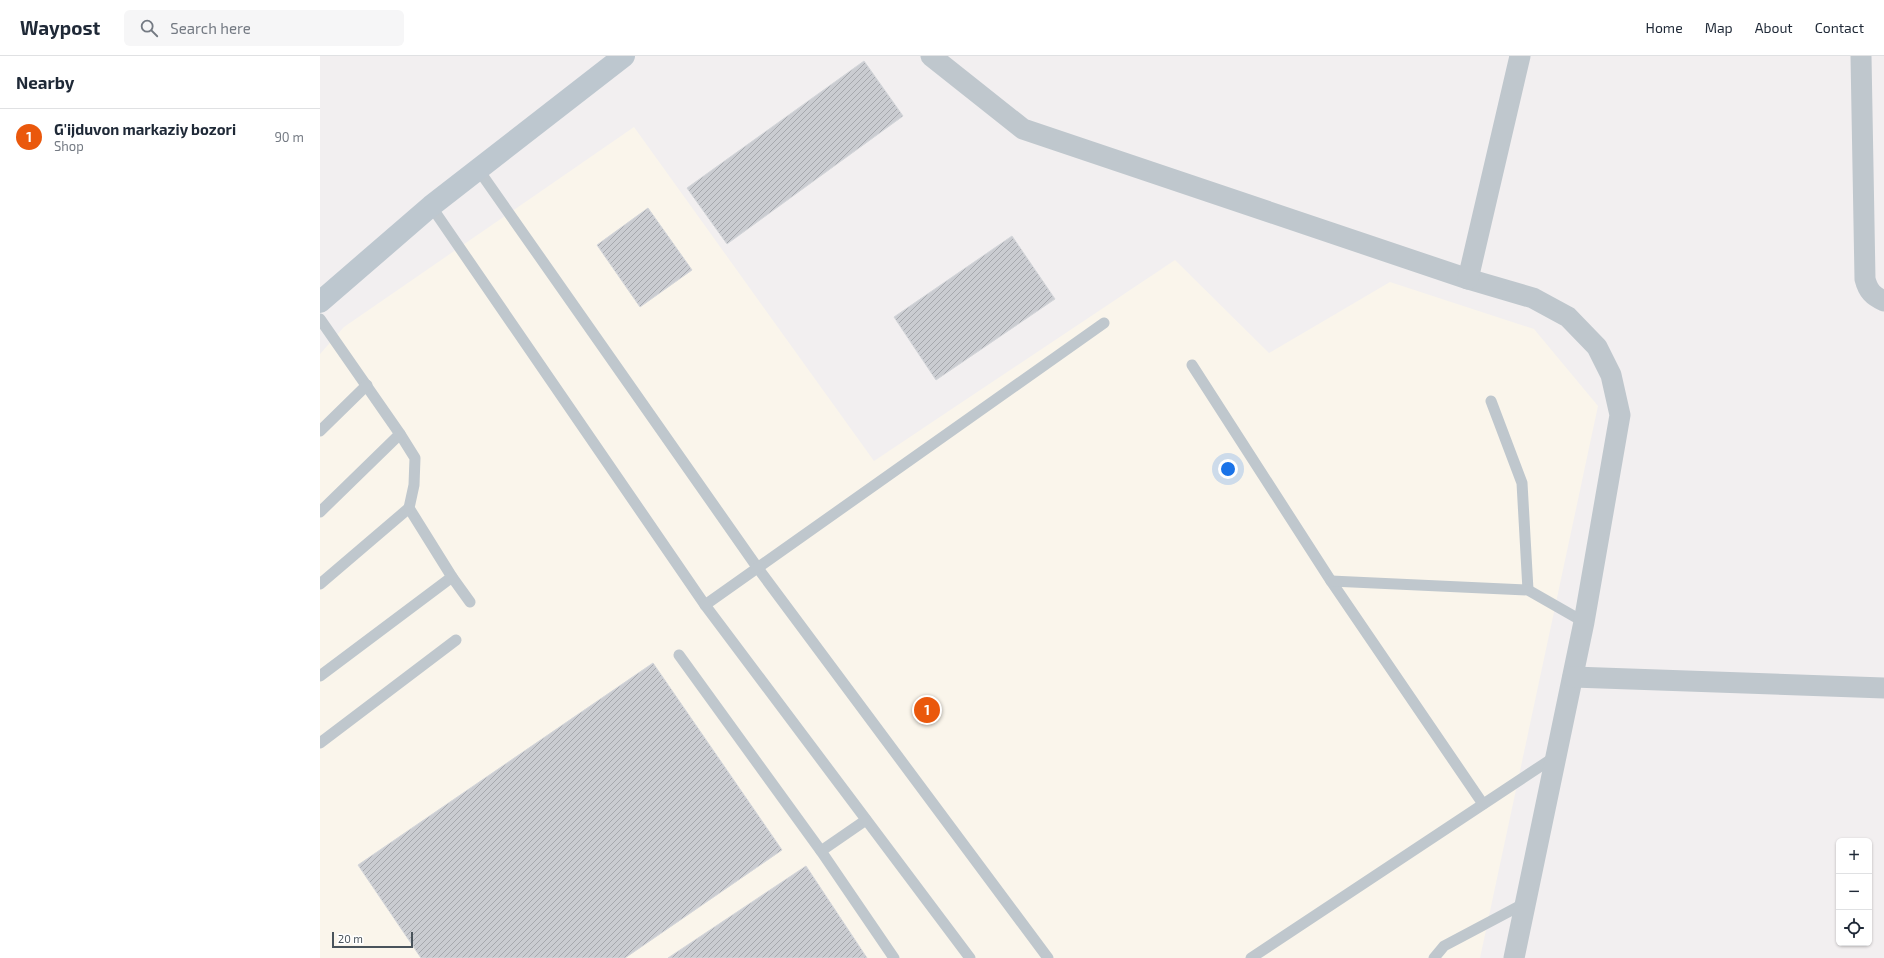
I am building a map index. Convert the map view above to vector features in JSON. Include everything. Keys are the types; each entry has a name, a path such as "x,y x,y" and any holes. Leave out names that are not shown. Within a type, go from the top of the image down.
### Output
{"main road":[{"path":"320,302 431,206 624,56"}],"street":[{"path":"931,56 1023,129 1468,279 1533,298 1568,317 1596,347 1611,375 1620,415 1584,622 1514,958"},
{"path":"1468,279 1520,56"},
{"path":"1861,56 1865,279 1868,290 1875,297 1884,301"},
{"path":"1573,677 1884,688"}],"lane":[{"path":"478,169 758,567 1048,958"},
{"path":"431,206 705,605 970,958"},
{"path":"320,319 367,385 415,458 414,485 409,508 320,584"},
{"path":"705,605 1104,324"},
{"path":"1192,365 1331,581 1484,804"},
{"path":"320,431 367,385"},
{"path":"1491,401 1522,483 1528,590"},
{"path":"320,512 400,434"},
{"path":"409,508 452,577 470,602"},
{"path":"320,676 452,577"},
{"path":"1331,581 1528,590 1584,622"},
{"path":"320,743 456,640"},
{"path":"679,655 821,851 894,958"},
{"path":"1251,958 1556,756"},
{"path":"821,851 866,820"},
{"path":"1434,958 1444,946 1525,904"}],"shaded area":[{"path":"634,127 874,461 1175,260 1269,353 1390,282 1534,329 1598,406 1480,958 320,958 320,354 344,327"}],"building":[{"path":"864,61 903,116 727,244 687,188"},
{"path":"648,208 692,270 640,307 597,245"},
{"path":"1012,236 1055,299 936,380 894,317"},
{"path":"653,663 782,850 625,958 421,958 358,865"},
{"path":"806,866 867,958 668,958"}],"place":[{"name":"G'ijduvon markaziy bozori","path":"927,710"}]}
